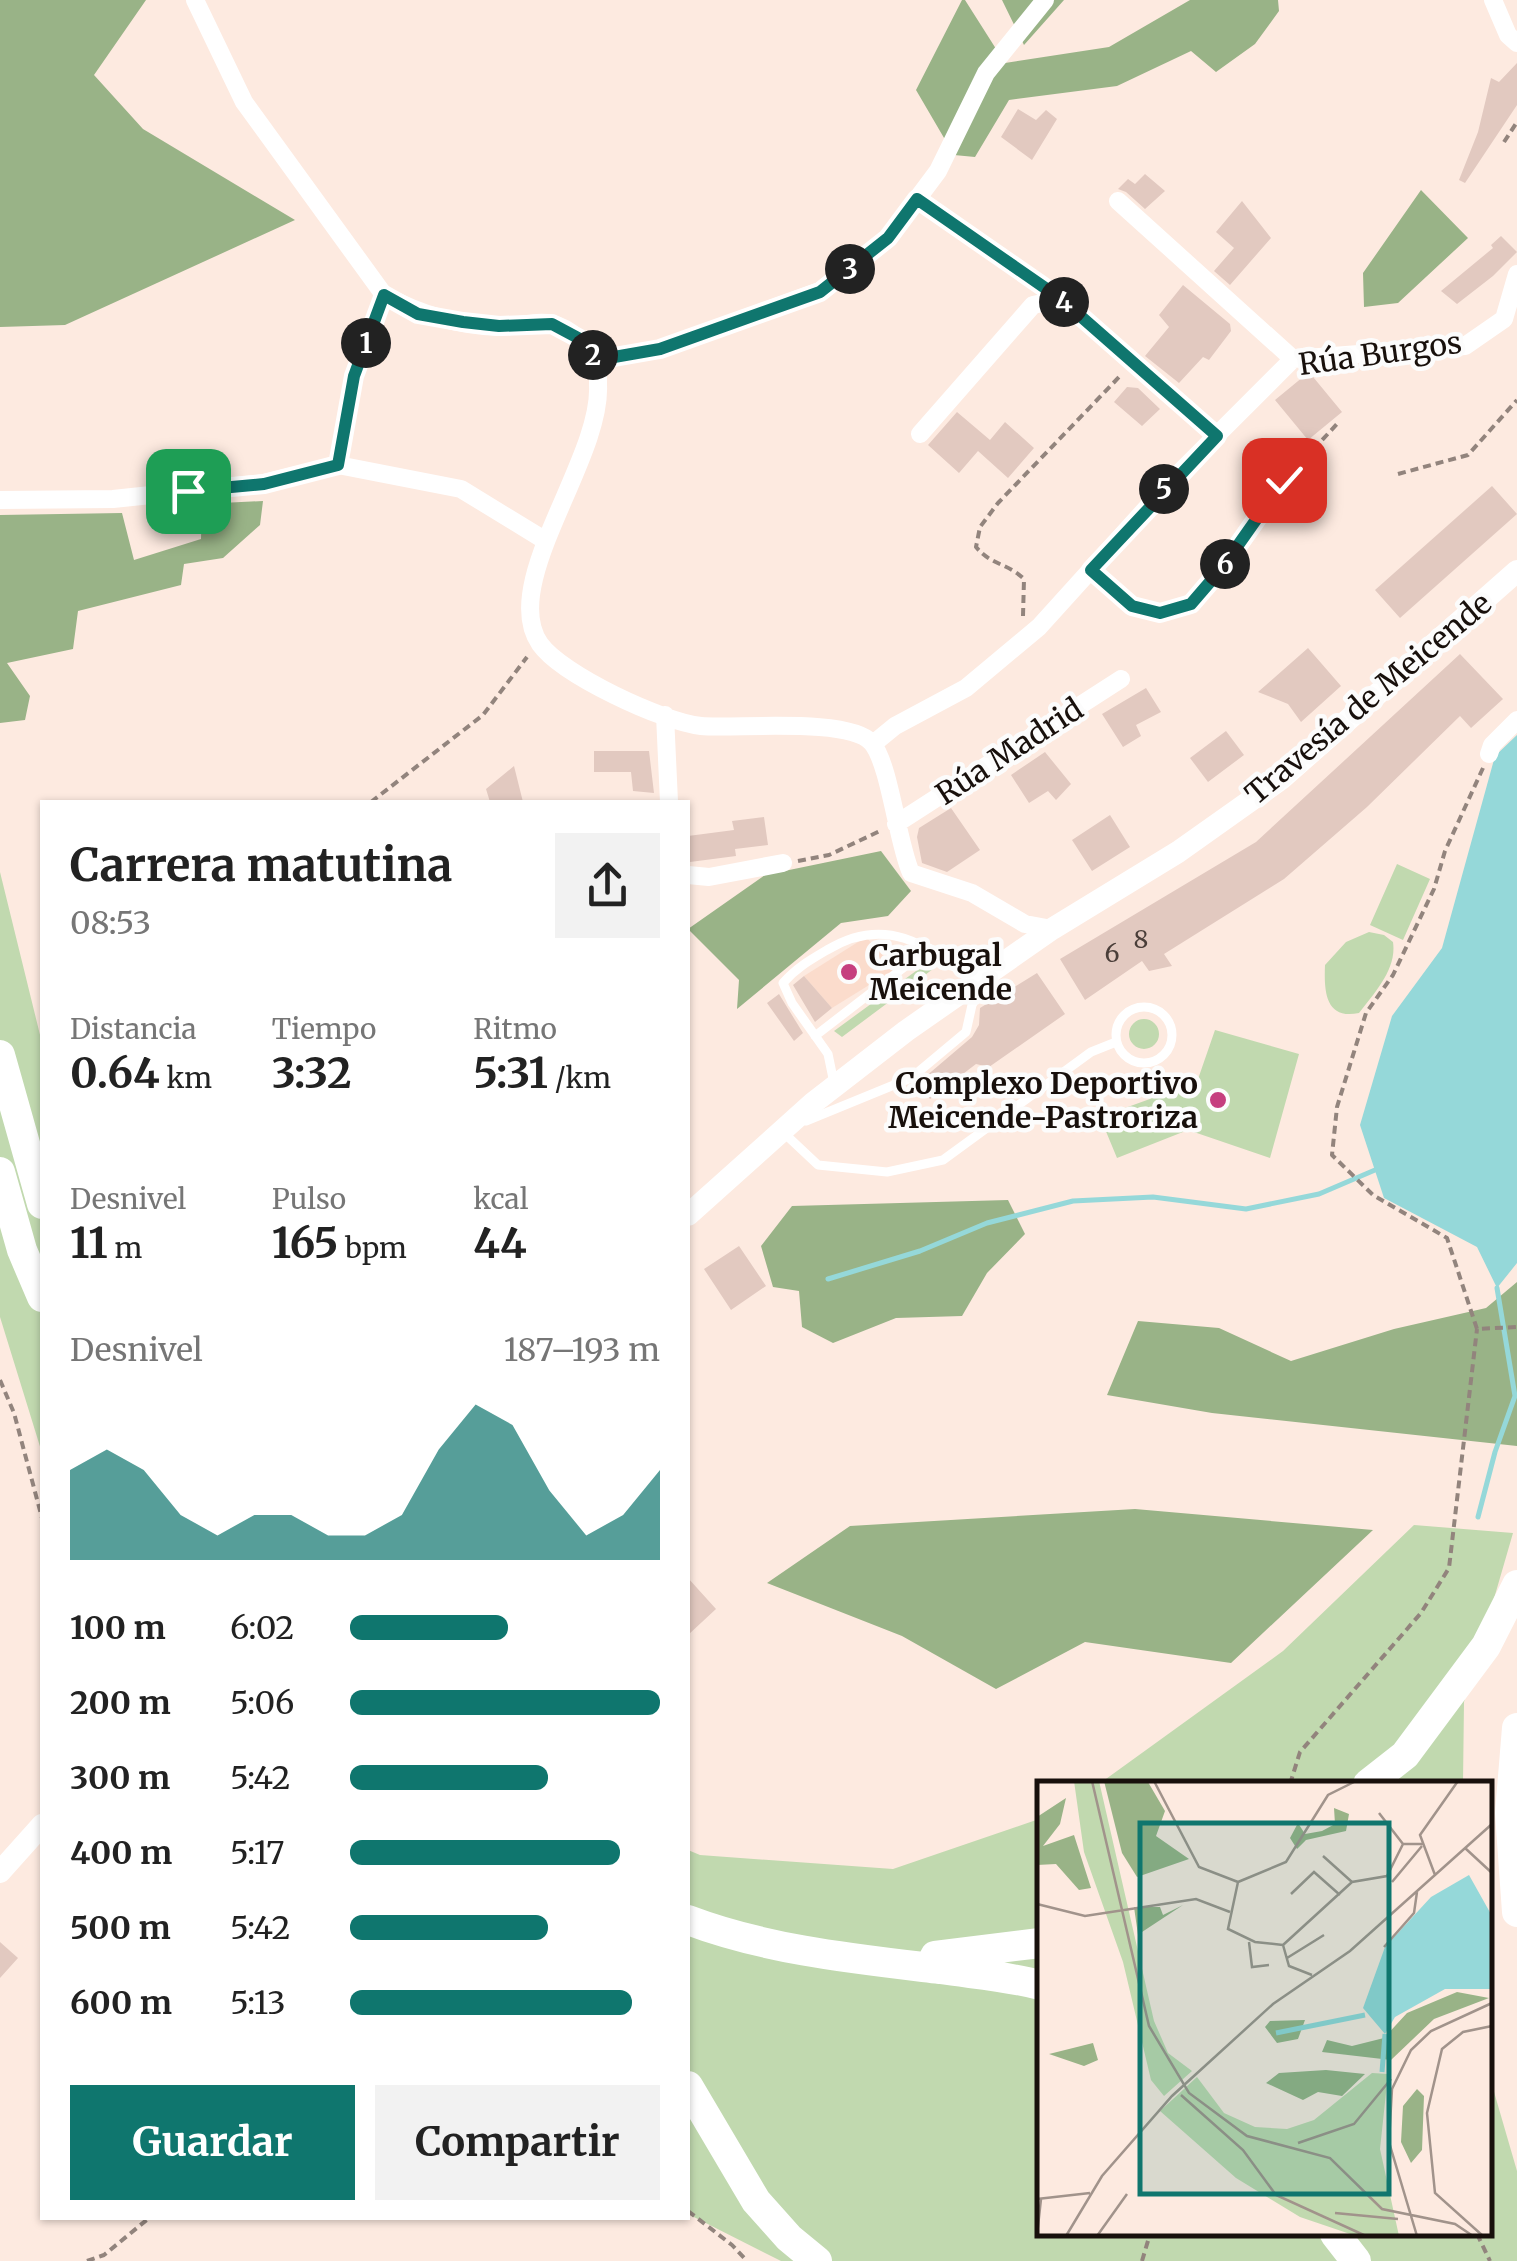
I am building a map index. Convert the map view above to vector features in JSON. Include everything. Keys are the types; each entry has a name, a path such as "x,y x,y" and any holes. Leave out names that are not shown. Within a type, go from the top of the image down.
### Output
{"highway":[{"path":"0,1055 40,1197"},
{"path":"0,1172 22,1250 40,1291"},
{"path":"1372,1781 1405,1755 1486,1646 1517,1584"},
{"path":"1517,1728 1510,1813 1517,1912"},
{"path":"690,1921 764,1942 1037,1984"},
{"path":"882,1962 1037,1943"},
{"path":"690,2089 756,2200 789,2238 816,2261"},
{"path":"1337,2236 1356,2261"}],"main road":[{"name":"Travesía de Meicende","path":"690,1213 835,1086 906,1031 1052,929 1178,852 1281,779 1517,571"},
{"path":"0,1872 40,1827"}],"street":[{"path":"195,0 244,102 384,295 418,314 463,322 499,326 552,324 580,339 597,360 599,401 589,443 532,578 529,609 538,642 562,667 664,715 698,726 845,730 860,734 873,744 902,854 911,873 972,893 1025,924 1052,929"},
{"path":"597,360 660,349 820,292 888,238 938,171 986,73 1045,0"},
{"path":"1493,0 1508,34 1517,43"},
{"path":"1118,201 1293,359"},
{"name":"Rúa Burgos","path":"873,744 895,726 966,688 1022,641 1293,359 1465,346 1510,323 1517,274"},
{"path":"920,434 1033,305 1061,299 1217,436"},
{"path":"0,500 113,499 264,484 338,465 461,489 546,541"},
{"name":"Rúa Madrid","path":"896,824 1122,679"},
{"path":"664,715 669,800"},
{"path":"1489,754 1492,745 1517,720"},
{"path":"690,875 709,877 784,864"},
{"path":"1001,908 1014,933 1018,954"}],"lane":[{"path":"835,1086 828,1054 792,1003 783,983 798,966 850,936 882,931 929,948 982,979 966,1032 911,1078 782,1131 818,1165 887,1172 943,1160 1091,1052 1116,1042"},
{"path":"815,1036 929,948"},
{"path":"1146,1006 1162,1013 1172,1028 1169,1047 1155,1061 1136,1062 1120,1051 1116,1042 1117,1024 1128,1010 1136,1007 1146,1006"}],"path":[{"path":"1504,142 1517,122"},
{"path":"917,199 1061,299"},
{"path":"338,465 354,376 384,295"},
{"path":"1022,641 1024,579 1010,566 988,560 976,547 980,527 998,503 1133,362"},
{"path":"1398,474 1468,455 1517,400"},
{"path":"1091,570 1132,606 1160,613 1191,604 1222,568 1284,480 1337,424"},
{"path":"374,800 484,715 538,642"},
{"path":"1291,1781 1300,1752 1421,1613 1449,1568 1477,1330 1446,1238 1365,1188 1332,1155 1336,1107 1366,1014 1394,975 1489,754"},
{"path":"784,864 830,855 896,824"},
{"path":"1477,1330 1514,1327"},
{"path":"0,1380 14,1412 40,1510"},
{"path":"690,2213 746,2261"},
{"path":"87,2261 104,2255 148,2220"},
{"path":"1142,2261 1149,2236"},
{"path":"1478,2236 1490,2261"}],"shaded area":[{"name":"Carbugal Meicende","path":"866,937 895,969 832,1008 804,976"}],"green space":[{"path":"0,0 146,0 94,75 143,129 295,220 65,325 0,327"},
{"path":"962,0 1005,63 1109,47 1190,0 1278,0 1279,11 1255,44 1216,72 1191,51 1117,86 1009,100 975,157 954,155 916,90"},
{"path":"1002,0 1064,0 1024,45"},
{"path":"1421,190 1468,238 1398,303 1364,307 1363,273"},
{"path":"263,501 260,525 223,558 184,564 181,585 78,611 73,649 7,663 30,696 25,720 0,723 0,515 122,513 134,560 201,539 202,504"},
{"path":"881,851 911,891 888,916 841,923 737,1009 739,980 690,928 765,875"},
{"path":"1397,864 1430,879 1403,940 1370,925"},
{"path":"0,872 40,1035 40,1447 0,1317"},
{"path":"1369,932 1393,942 1392,962 1359,1013 1339,1012 1326,993 1325,965 1346,942"},
{"path":"931,960 937,966 842,1037 834,1031"},
{"path":"1144,1019 1155,1023 1159,1034 1155,1045 1144,1049 1133,1045 1129,1034 1133,1023"},
{"name":"Complexo Deportivo Meicende-Pastroriza","path":"1215,1030 1299,1054 1270,1158 1188,1130 1117,1158 1100,1117 1197,1082"},
{"path":"1008,1200 1025,1234 987,1273 962,1316 896,1318 833,1343 802,1327 799,1291 773,1287 761,1246 792,1206"},
{"path":"1517,1282 1517,1446 1212,1413 1107,1395 1138,1321 1219,1328 1291,1361 1394,1329 1486,1308"},
{"path":"1135,1509 1373,1530 1231,1663 1085,1642 996,1689 902,1636 767,1583 850,1526"},
{"path":"1414,1525 1513,1533 1464,1702 1463,1781 1103,1781 1283,1651"},
{"path":"1037,1820 1037,2236 1492,2236 1492,2085 1517,2171 1517,2261 781,2261 690,2215 690,1851 700,1855 893,1869"}],"water":[{"path":"1517,735 1517,1263 1497,1288 1477,1247 1384,1198 1360,1125 1392,1016 1442,948 1495,756"}],"building":[{"path":"1517,63 1517,105 1465,183 1459,180 1478,132 1491,78 1499,82"},
{"path":"1018,109 1036,120 1046,110 1057,119 1032,160 1001,137"},
{"path":"1145,174 1165,191 1145,209 1118,189 1128,179 1135,184"},
{"path":"1242,201 1271,238 1230,285 1214,271 1234,248 1216,232"},
{"path":"1501,236 1517,252 1493,276 1457,304 1441,291 1493,248 1491,245"},
{"path":"1183,285 1230,324 1231,331 1209,360 1203,357 1179,383 1145,356 1169,327 1159,315"},
{"path":"1309,372 1342,412 1308,440 1275,400"},
{"path":"1127,387 1138,388 1160,409 1142,426 1114,402"},
{"path":"957,412 990,440 1005,422 1034,448 1008,478 978,451 959,473 928,445"},
{"path":"1492,486 1517,514 1400,618 1375,590"},
{"path":"1308,648 1341,686 1301,722 1288,704 1258,692"},
{"path":"1460,654 1503,699 1471,728 1460,716 1367,807 1284,879 1164,954 1172,966 1149,971 1142,961 1085,1000 1060,959 1256,842"},
{"path":"1146,688 1161,712 1136,725 1141,736 1123,747 1102,714"},
{"path":"1226,731 1244,755 1208,782 1190,758"},
{"path":"594,751 649,751 654,793 633,791 631,772 594,772"},
{"path":"1045,752 1071,784 1056,800 1048,791 1029,803 1011,775"},
{"path":"514,766 522,800 489,800 486,789"},
{"path":"951,808 980,850 947,872 922,863 917,837 919,828"},
{"path":"1110,815 1130,847 1092,871 1072,840"},
{"path":"764,817 768,845 735,849 736,856 690,862 690,836 734,830 732,821"},
{"path":"1037,973 1065,1014 989,1067 976,1064 930,1099 918,1083 972,1037 979,1025 980,1008"},
{"path":"804,976 832,1008 815,1022 793,985"},
{"path":"779,994 803,1033 794,1041 767,1003"},
{"path":"739,1246 766,1286 731,1310 704,1269"},
{"path":"690,1580 716,1609 690,1633"},
{"path":"0,1942 18,1958 0,1978"}],"waterway":[{"path":"828,1279 920,1251 987,1223 1073,1201 1153,1197 1246,1209 1319,1194 1375,1170"},
{"path":"1478,1517 1515,1396 1497,1288"}],"place":[{"name":"Carbugal Meicende","path":"849,972"},
{"name":"Complexo Deportivo Meicende-Pastroriza","path":"1218,1100"}],"route":[{"path":"188,491 264,484 338,465 354,376 384,295 418,314 463,322 499,326 552,324 580,339 597,360 660,349 820,292 888,238 917,199 1061,299 1217,436 1091,570 1132,606 1160,613 1191,604 1222,568 1284,480"}]}
